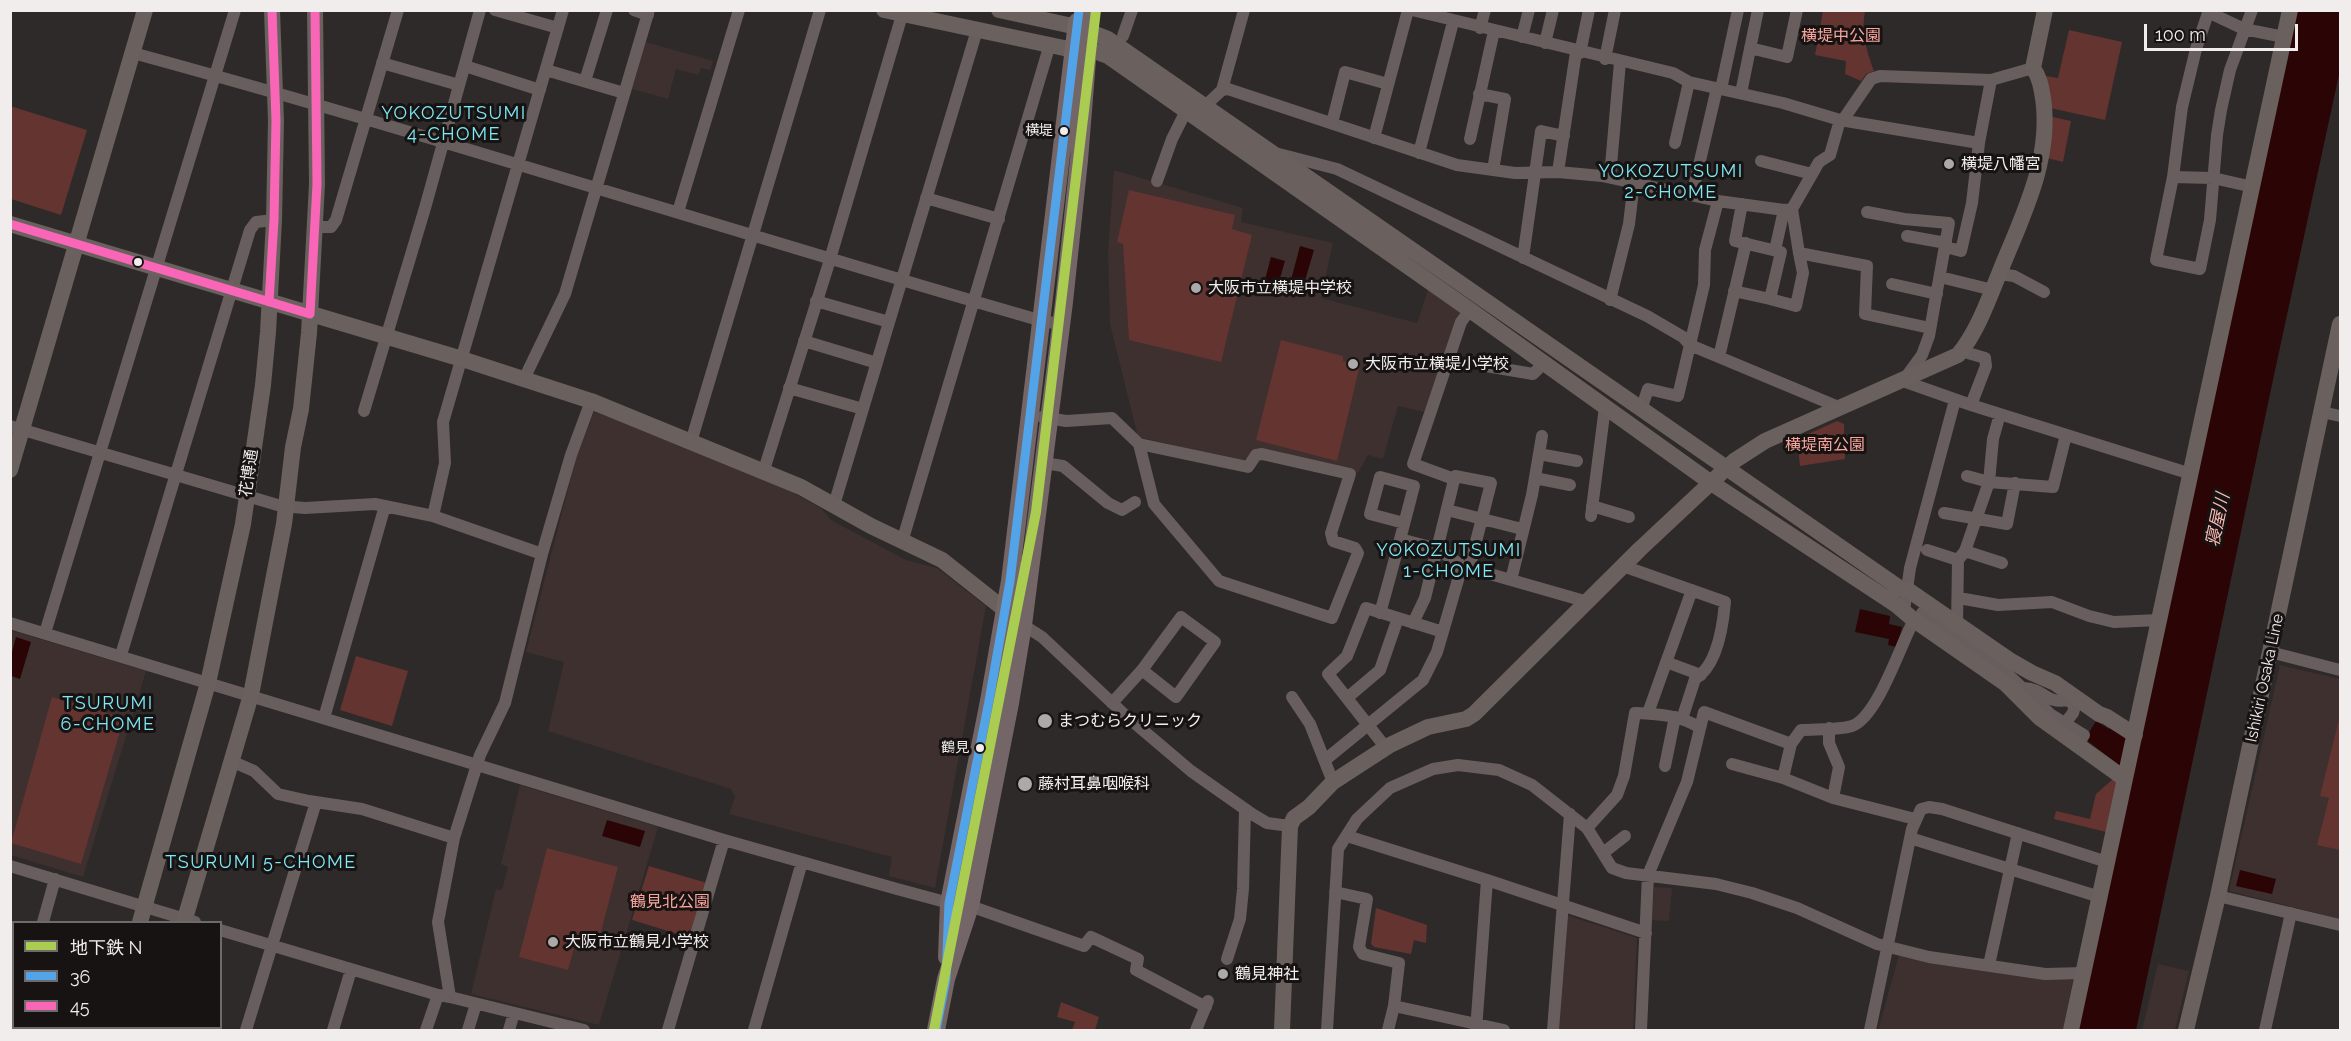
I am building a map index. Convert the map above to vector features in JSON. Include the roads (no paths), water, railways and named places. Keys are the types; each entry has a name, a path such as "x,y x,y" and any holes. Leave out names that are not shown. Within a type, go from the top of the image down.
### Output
{"main road":[{"path":"936,1030 946,980 970,906 1010,703 1023,624 1050,418 1079,160 1081,23 1090,10"},
{"path":"946,980 949,903 1005,609 1042,321 1081,50"}],"street":[{"path":"10,470 17,427 78,244 145,10"},
{"path":"45,633 235,10"},
{"name":"花博通","path":"142,915 208,683 241,533 263,385 274,220 272,10"},
{"path":"10,866 56,879 142,915 188,921 251,695 286,507 301,409 310,314 317,184 315,10"},
{"path":"314,227 329,227 335,223 398,10"},
{"path":"364,411 444,141 480,10"},
{"path":"495,10 558,28"},
{"path":"432,516 445,463 443,422 563,10"},
{"path":"585,81 607,10"},
{"path":"524,379 565,294 595,187 649,13 634,10"},
{"path":"678,212 739,10"},
{"path":"691,442 820,10"},
{"path":"884,10 1108,56 1182,103 1458,292 1641,410 1901,589 1908,590 2007,666 2044,709 2084,735 2077,746"},
{"path":"999,10 1081,23 1108,39 1182,103 1205,106 1273,153 1458,292 1470,310 1710,482 1913,614 2006,684 2033,712 2077,746 2126,775"},
{"path":"1124,36 1132,10"},
{"path":"1205,106 1222,90 1244,10"},
{"path":"1419,153 1457,23 1465,10"},
{"path":"1480,28 1485,10"},
{"path":"1522,37 1529,10"},
{"path":"1545,43 1553,10"},
{"path":"1558,171 1578,52 1589,10"},
{"path":"1605,59 1615,10"},
{"path":"1692,195 1738,10"},
{"path":"1741,93 1758,10"},
{"path":"1750,48 1787,57 1797,10"},
{"path":"1282,1030 1290,826 1294,818 1309,807 1333,782 1386,748 1428,727 1474,714 1725,468 1765,441 1903,381 1961,351 1996,282 2037,178 2044,141 2045,112 2039,77 2033,68 2045,10"},
{"path":"2252,10 2244,29 2230,70 2221,110 2212,178 2211,220 2200,269 2156,260 2173,177 2182,107 2196,49 2209,11 2244,29 2284,37"},
{"path":"2071,1030 2290,10"},
{"path":"1374,138 1388,84 1413,11 1673,74 1689,82 1741,93 1842,120 1979,143"},
{"path":"763,473 830,259 902,15"},
{"path":"834,505 977,30"},
{"path":"1470,139 1494,31"},
{"path":"902,542 1050,44"},
{"path":"133,53 444,141 753,237 1042,321 1061,324"},
{"path":"1610,177 1620,62"},
{"path":"382,63 459,85"},
{"path":"465,66 540,90"},
{"path":"1775,250 1788,209 1819,162 1830,155 1842,120 1870,79 1880,76 1991,80 2033,68"},
{"path":"546,70 624,93"},
{"path":"1332,123 1345,72 1388,84"},
{"path":"1907,236 1961,251 1972,203 1979,143 1991,80"},
{"path":"1676,143 1689,82"},
{"path":"1222,90 1228,89 1457,165 1515,173 1558,171 1610,177 1718,201 1788,209"},
{"path":"1479,94 1505,99 1493,170"},
{"path":"1157,181 1182,103"},
{"path":"1523,258 1541,131 1563,136"},
{"path":"1273,153 1337,169 1673,330 1690,345 1841,408"},
{"path":"1761,161 1812,174"},
{"path":"2173,177 2212,178 2253,187"},
{"path":"1610,300 1629,224 1634,182"},
{"path":"926,198 999,219"},
{"path":"1641,410 1648,389 1678,396 1704,285 1705,250 1718,201"},
{"path":"1742,204 1735,241 1781,252 1770,299"},
{"path":"1734,291 1796,306 1803,273 1788,209"},
{"path":"1867,212 1904,219 1949,223 1930,328 1922,355 1903,381"},
{"path":"120,655 252,226 256,222 274,220"},
{"path":"10,224 462,359 591,400 801,487 902,542 942,560 1042,637 1112,703 1191,771 1267,823 1290,826"},
{"path":"1719,357 1746,243"},
{"path":"1799,253 1867,266 1865,314 1930,328"},
{"path":"1940,277 1996,282 2014,276 2044,291"},
{"path":"1892,284 1937,294"},
{"path":"816,302 889,322"},
{"path":"1454,479 1413,464 1461,322 1470,310"},
{"name":"Ishikiri Osaka Line","path":"2186,1030 2218,896 2340,324"},
{"path":"804,341 877,363"},
{"path":"1961,351 1985,358 1986,366 1971,405"},
{"path":"1485,366 1533,374 1544,363"},
{"path":"1903,381 1955,400 2191,474"},
{"path":"789,388 863,408"},
{"path":"426,1030 444,996 438,922 454,838 477,766 505,703 542,554 571,456 591,400"},
{"path":"1783,778 1791,744 1802,730 1853,726 1864,716 1890,676 1913,614 1908,590 1910,568 1955,400"},
{"path":"1605,407 1592,511 1629,517"},
{"path":"2322,412 2340,416"},
{"path":"1957,626 1962,556 1989,482 1993,439 2000,414"},
{"path":"1031,415 1066,421 1112,418 1139,444 1248,467 1256,455 1262,453 1350,474 1331,533 1334,541 1355,548 1358,553 1332,618 1219,581 1154,504 1139,444"},
{"path":"17,427 286,507 375,504 432,516 542,554"},
{"path":"1967,476 1989,482 2053,487 2066,435"},
{"path":"1510,580 1535,478 1542,436"},
{"path":"1539,454 1577,461"},
{"path":"1044,463 1063,466 1108,503 1122,510 1135,502"},
{"path":"1325,760 1423,680 1437,652 1482,518 1491,483 1455,476 1425,598 1413,623"},
{"path":"1535,478 1570,485"},
{"path":"1944,513 2007,524 2015,483"},
{"path":"324,718 386,507"},
{"path":"1447,510 1522,529"},
{"path":"1380,613 1404,523"},
{"path":"1400,539 1438,549 1465,567 1588,602"},
{"path":"1927,550 2002,562"},
{"path":"1623,566 1725,602 1719,644 1701,675 1695,679 1678,718 1665,766"},
{"path":"1648,713 1692,590"},
{"path":"1959,598 1998,605 2052,602 2114,622 2159,620"},
{"path":"1386,748 1328,674 1347,656 1366,608 1443,632"},
{"path":"1913,614 2007,666 2055,683 2099,714 2107,717 2134,739"},
{"path":"1112,703 1142,670 1181,617 1215,642 1176,697 1142,670"},
{"path":"1347,698 1380,670 1398,618"},
{"path":"10,623 723,840 949,903 970,906 1084,946 1091,937 1138,959 1136,970 1207,1004 1196,1030"},
{"path":"2270,652 2340,670"},
{"path":"1666,662 1701,675"},
{"path":"2025,688 2034,688 2046,698 2060,703 2068,700 2073,703 2075,706 2073,713 2065,723"},
{"path":"1292,697 1310,724 1333,782"},
{"path":"1641,1030 1648,875 1688,782 1704,712 1791,744"},
{"path":"1587,828 1617,795 1624,776 1635,713 1678,718 1691,721 1700,728"},
{"path":"1829,728 1829,743 1839,767 1833,798"},
{"path":"231,761 254,771 279,794 363,809 454,838"},
{"path":"1732,764 1783,778 1833,798 1915,819"},
{"path":"1327,1030 1338,849 1356,819 1390,788 1433,769 1458,765 1481,766 1517,777 1532,785 1587,828 1612,867 1626,873 1716,884 1752,893 1797,908 1888,946 1929,957 2045,974 2084,973"},
{"path":"246,1030 316,802"},
{"path":"1870,1030 1910,838 1915,819 1921,809 1935,808 2108,862"},
{"path":"1227,959 1240,919 1245,810"},
{"path":"1552,1030 1570,814"},
{"path":"1989,965 2018,833"},
{"path":"1347,836 1646,933"},
{"path":"1603,853 1625,836"},
{"path":"1910,838 2100,897"},
{"path":"668,1030 723,840"},
{"path":"754,1030 802,862"},
{"path":"43,921 56,879"},
{"path":"1477,1027 1487,880"},
{"path":"1335,892 1367,899 1359,948 1363,954 1399,963 1394,1006 1388,1030"},
{"path":"2218,896 2340,925"},
{"path":"2265,1030 2291,912"},
{"path":"222,931 444,996 584,1030"},
{"path":"333,1030 351,970"},
{"path":"468,1030 476,1004"},
{"path":"1394,1006 1477,1027 1504,1030"},
{"path":"509,1030 514,1013"}],"water":[{"name":"寝屋川","path":"2296,11 2340,11 2340,70 2136,1030 2078,1030 2131,774 2085,739 2096,721 2109,729 2111,726 2126,738"},
{"path":"1300,246 1314,250 1304,284 1291,280"},
{"path":"1271,257 1285,261 1275,295 1262,291"},
{"path":"1860,609 1890,616 1889,624 1902,627 1897,647 1888,645 1889,639 1855,632"},
{"path":"16,637 31,642 20,679 11,676 11,656"},
{"path":"607,820 645,831 640,847 602,836"},
{"path":"2240,870 2276,879 2272,894 2236,886"}],"metro line":[{"name":"N","path":"934,1030 1036,512 1096,10"}],"place":[{"name":"横堤","path":"1064,131"},
{"name":"横堤八幡宮","path":"1949,164"},
{"name":"大阪市立横堤中学校","path":"1196,288"},
{"name":"大阪市立横堤小学校","path":"1353,364"},
{"name":"まつむらクリニック","path":"1045,721"},
{"name":"鶴見","path":"980,748"},
{"name":"藤村耳鼻咽喉科","path":"1025,784"},
{"name":"大阪市立鶴見小学校","path":"553,942"},
{"name":"鶴見神社","path":"1223,974"}],"district":[{"name":"YOKOZUTSUMI 4-CHOME","path":"454,124"},
{"name":"YOKOZUTSUMI 2-CHOME","path":"1671,182"},
{"name":"YOKOZUTSUMI 1-CHOME","path":"1449,561"},
{"name":"TSURUMI 6-CHOME","path":"108,714"},
{"name":"TSURUMI 5-CHOME","path":"261,863"}],"park label":[{"name":"横堤中公園","path":"1841,36"},
{"name":"横堤南公園","path":"1825,445"},
{"name":"鶴見北公園","path":"670,902"}]}
